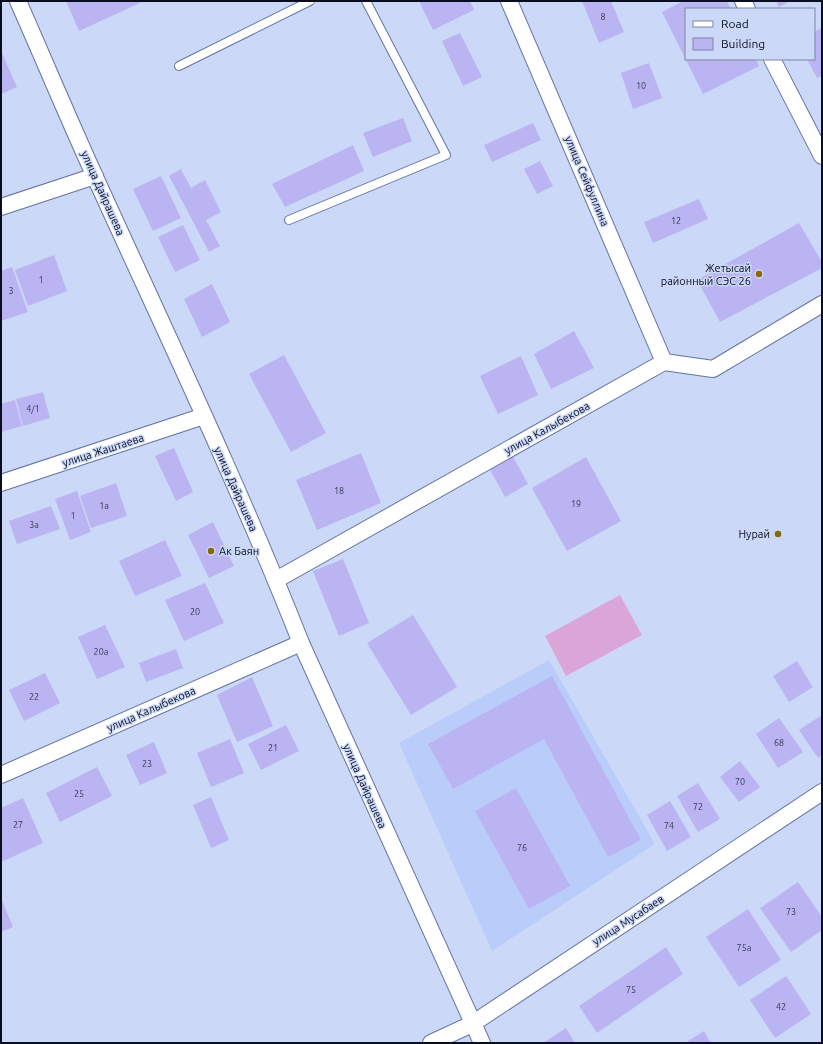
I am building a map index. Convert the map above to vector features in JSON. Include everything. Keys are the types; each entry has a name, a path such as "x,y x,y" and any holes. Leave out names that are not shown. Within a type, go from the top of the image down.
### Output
{"street":[{"name":"улица Дайрашева","path":"18,1 94,176 204,416 276,580 301,643 472,1024 482,1043"},
{"name":"улица Сейфуллина","path":"509,1 664,362"},
{"path":"773,60 822,156"},
{"path":"1,207 94,176"},
{"path":"664,362 713,369 822,304"},
{"name":"улица Калыбекова","path":"276,580 664,362"},
{"name":"улица Жаштаева","path":"1,484 204,416"},
{"name":"улица Калыбекова","path":"1,775 301,643"},
{"name":"улица Мусабаев","path":"431,1043 472,1024 822,792"}],"lane":[{"path":"179,66 310,1"},
{"path":"289,220 446,155 366,1"}],"shaded area":[{"path":"620,595 642,635 566,676 545,636"},
{"path":"549,660 655,844 492,951 399,743"}],"building":[{"path":"66,1 141,1 142,2 79,31"},
{"path":"419,1 470,1 474,10 433,30"},
{"path":"582,1 611,1 624,32 599,43"},
{"path":"683,1 727,1 730,8 685,8 685,58 662,12"},
{"path":"776,1 790,1 779,7"},
{"path":"822,28 822,76 817,78 808,60 815,60 815,32"},
{"path":"460,33 482,77 463,86 442,41"},
{"path":"1,51 17,87 1,94"},
{"path":"686,60 756,60 759,66 703,94"},
{"path":"649,63 662,98 633,109 621,73"},
{"path":"403,118 412,141 373,157 363,133"},
{"path":"533,123 541,140 492,162 484,145"},
{"path":"353,145 364,171 285,207 272,184"},
{"path":"540,161 553,186 537,194 524,169"},
{"path":"181,169 191,188 205,180 221,212 206,220 220,246 209,252 169,176"},
{"path":"161,176 181,218 153,231 133,189"},
{"path":"699,199 708,219 653,243 644,222"},
{"name":"Жетысай районный СЭС 26","path":"799,223 822,262 822,268 720,322 697,280"},
{"path":"183,225 200,260 175,272 158,237"},
{"path":"54,255 67,291 28,306 15,270"},
{"path":"12,267 28,312 1,321 1,271"},
{"path":"212,284 230,322 202,337 184,299"},
{"path":"574,331 594,368 551,389 534,354"},
{"path":"284,355 326,433 291,452 249,374"},
{"path":"521,356 538,395 498,414 480,376"},
{"path":"43,392 50,418 23,426 16,399"},
{"path":"15,400 22,426 1,432 1,404"},
{"path":"174,448 193,492 176,501 155,456"},
{"path":"361,453 381,503 317,530 296,480"},
{"path":"512,455 528,484 505,497 489,468"},
{"path":"586,457 621,521 567,551 532,488"},
{"path":"116,483 127,516 91,528 80,496"},
{"path":"77,491 91,532 70,540 55,499"},
{"path":"51,506 60,529 17,544 9,521"},
{"name":"Ак Баян","path":"213,522 234,566 209,578 188,535"},
{"path":"165,540 182,576 135,596 119,561"},
{"path":"343,559 369,623 339,636 313,571"},
{"path":"205,583 224,623 184,641 165,600"},
{"path":"413,615 457,687 411,715 367,643"},
{"path":"105,625 125,667 97,679 78,637"},
{"path":"176,649 183,668 146,682 139,663"},
{"path":"797,661 813,687 789,702 773,676"},
{"path":"45,673 60,703 24,721 9,690"},
{"path":"552,676 641,840 608,857 544,739 453,789 428,744"},
{"path":"252,677 273,726 237,742 217,695"},
{"path":"822,715 822,755 818,758 799,730"},
{"path":"779,718 803,752 778,768 756,734"},
{"path":"286,725 299,751 261,770 248,744"},
{"path":"230,739 244,773 211,787 197,753"},
{"path":"154,742 167,773 140,785 126,755"},
{"path":"740,761 760,787 739,802 720,777"},
{"path":"97,767 112,796 60,822 46,793"},
{"path":"698,783 720,819 698,832 677,796"},
{"path":"516,788 570,886 529,909 475,811"},
{"path":"211,797 229,840 211,848 193,805"},
{"path":"23,798 43,843 1,862 1,808"},
{"path":"670,801 691,837 667,851 647,815"},
{"path":"798,882 822,917 822,930 791,952 760,908"},
{"path":"1,898 13,927 1,932"},
{"path":"748,909 781,960 739,987 706,937"},
{"path":"666,947 683,974 597,1033 579,1006"},
{"path":"786,976 811,1014 775,1038 750,1000"},
{"path":"566,1028 575,1043 543,1043"},
{"path":"704,1031 711,1043 685,1043"}],"place":[{"name":"Жетысай районный СЭС 26","path":"759,274"},
{"name":"Нурай","path":"778,534"},
{"name":"Ак Баян","path":"211,551"}]}
